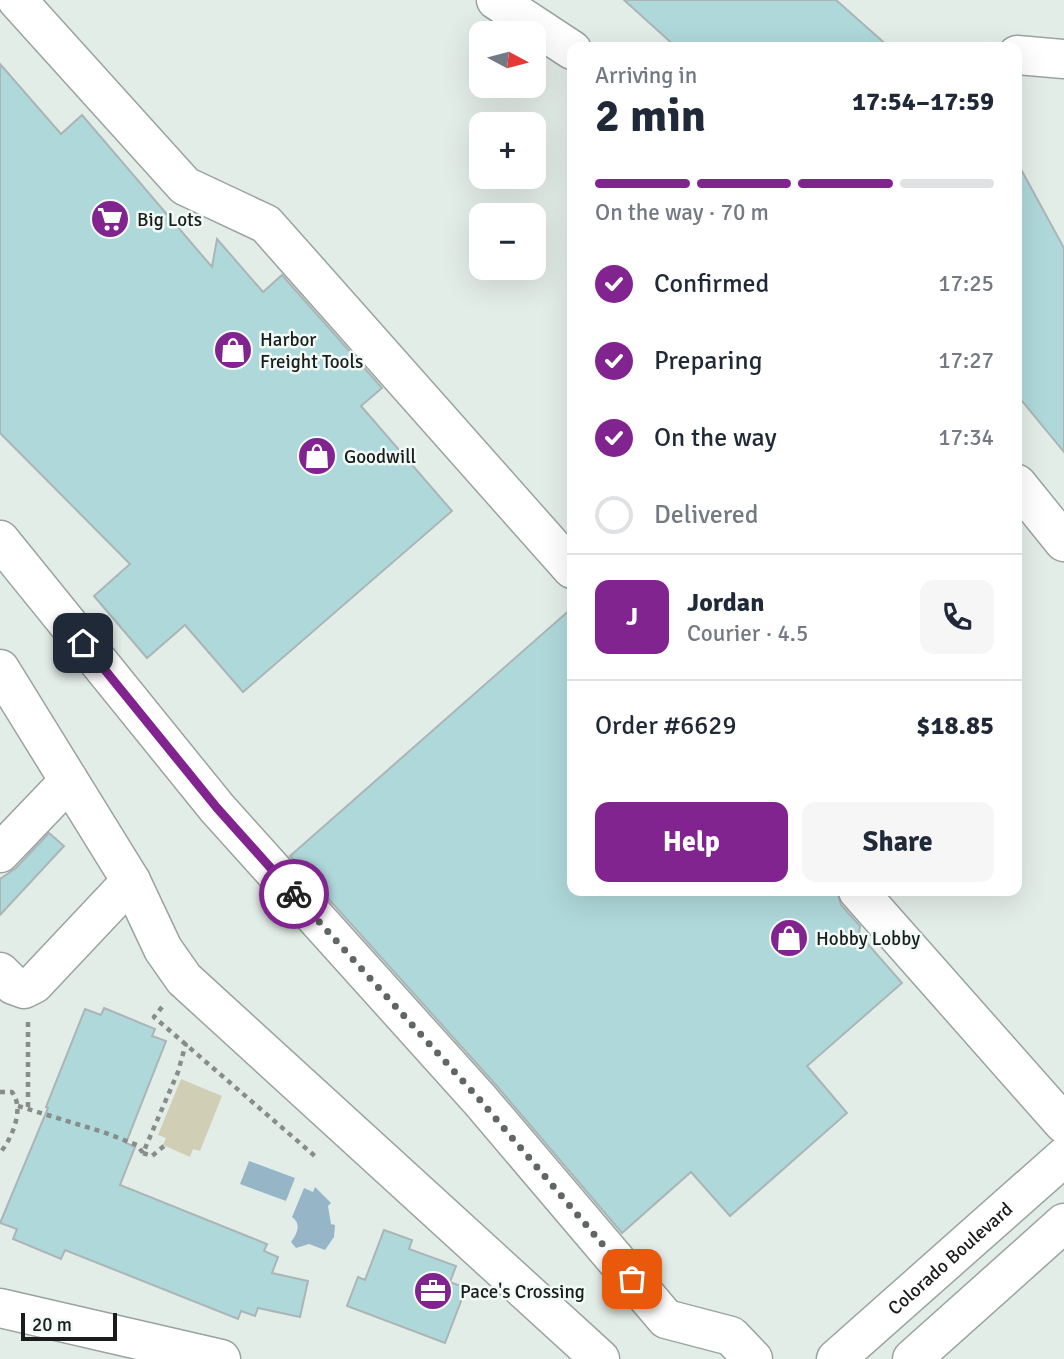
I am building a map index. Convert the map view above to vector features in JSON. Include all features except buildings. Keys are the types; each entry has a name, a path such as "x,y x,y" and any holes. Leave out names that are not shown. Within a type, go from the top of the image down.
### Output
{"street":[{"path":"17,0 185,186 266,224 567,563"},
{"path":"496,0 567,47"},
{"path":"1022,56 1064,60"},
{"path":"1022,490 1064,542"},
{"path":"0,540 217,808 480,1100 666,1319 731,1336 753,1359"},
{"path":"0,669 131,881 163,949 184,979 586,1355"},
{"path":"0,853 69,781"},
{"path":"0,972 13,985 24,989 34,984 131,881"},
{"path":"862,896 1064,1124"},
{"name":"Colorado Boulevard","path":"836,1359 1064,1157"},
{"path":"912,1359 1064,1223"},
{"path":"0,1308 221,1359"}],"path":[{"path":"166,1001 154,1017 316,1157"},
{"path":"28,1014 28,1109"},
{"path":"143,1153 178,1072 186,1043"},
{"path":"0,1092 12,1092 18,1106 9,1139 0,1153"},
{"path":"18,1106 103,1132 137,1145 143,1153 152,1156 164,1146"}],"green space":[{"path":"181,1079 222,1096 200,1151 193,1149 190,1157 163,1145 166,1138 158,1135"}],"water":[{"path":"249,1161 295,1178 286,1201 240,1184"},
{"path":"315,1187 331,1203 328,1206 331,1224 335,1225 334,1237 325,1250 309,1244 296,1248 291,1242 298,1226 292,1217 304,1188 313,1192"}],"way so far":[{"path":"294,894 480,1100 632,1279"}],"place":[{"name":"Big Lots","path":"110,219"},
{"name":"Harbor Freight Tools","path":"233,350"},
{"name":"Goodwill","path":"317,456"},
{"name":"Hobby Lobby","path":"789,938"},
{"name":"Pace's Crossing","path":"433,1291"}],"route":[{"path":"83,643 217,808 294,894"}]}
